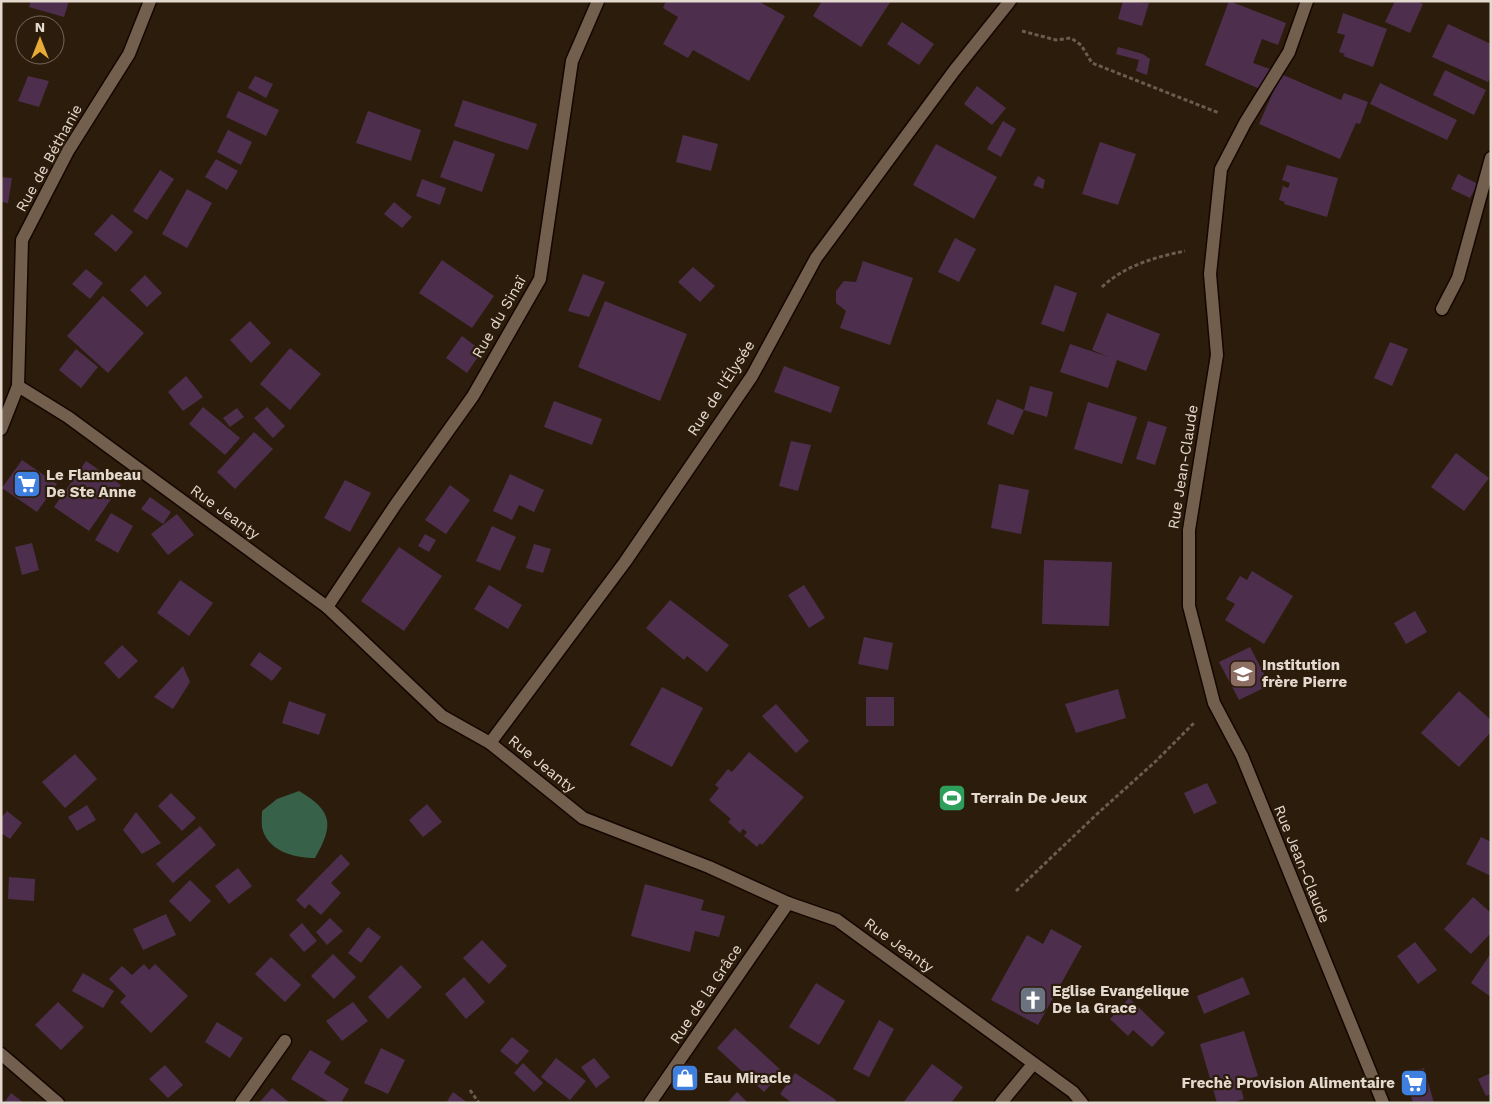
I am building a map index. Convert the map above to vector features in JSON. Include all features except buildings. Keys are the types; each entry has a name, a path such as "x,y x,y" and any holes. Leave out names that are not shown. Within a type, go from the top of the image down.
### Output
{"street":[{"name":"Rue de Béthanie","path":"1,429 18,386 22,240 68,151 129,54 150,1"},
{"name":"Rue du Sinaï","path":"328,607 396,504 473,396 540,279 572,62 598,1"},
{"name":"Rue de l'Élysée","path":"490,743 624,562 752,376 816,258 954,71 1010,1"},
{"name":"Rue Jean-Claude","path":"1307,1 1289,52 1245,123 1221,169 1210,274 1218,355 1189,530 1189,606 1214,702 1242,756 1383,1103"},
{"path":"1442,309 1458,278 1491,158"},
{"name":"Rue Jeanty","path":"18,386 68,416 328,607 442,716 490,743 583,818 708,867 788,903 837,920 1073,1092 1082,1103"},
{"name":"Rue de la Grâce","path":"650,1103 788,903"},
{"path":"241,1103 285,1041"},
{"path":"1,1054 58,1103"},
{"path":"1001,1103 1033,1064"}],"path":[{"path":"998,17 1022,30 1048,38 1056,40 1071,38 1082,45 1092,63 1245,123"},
{"path":"1102,287 1115,274 1159,256 1212,246"},
{"path":"1016,891 1096,814 1156,761 1214,702"},
{"path":"470,1090 479,1103"}],"green space":[{"path":"299,791 319,805 327,820 325,836 315,858 300,857 278,849 266,838 262,829 262,811 277,799"}],"place":[{"name":"Le Flambeau De Ste Anne","path":"27,484"},
{"name":"Institution frère Pierre","path":"1243,674"},
{"name":"Terrain De Jeux","path":"952,798"},
{"name":"Eglise Evangelique De la Grace","path":"1033,1000"},
{"name":"Eau Miracle","path":"685,1078"},
{"name":"Frechè Provision Alimentaire","path":"1414,1083"}]}
